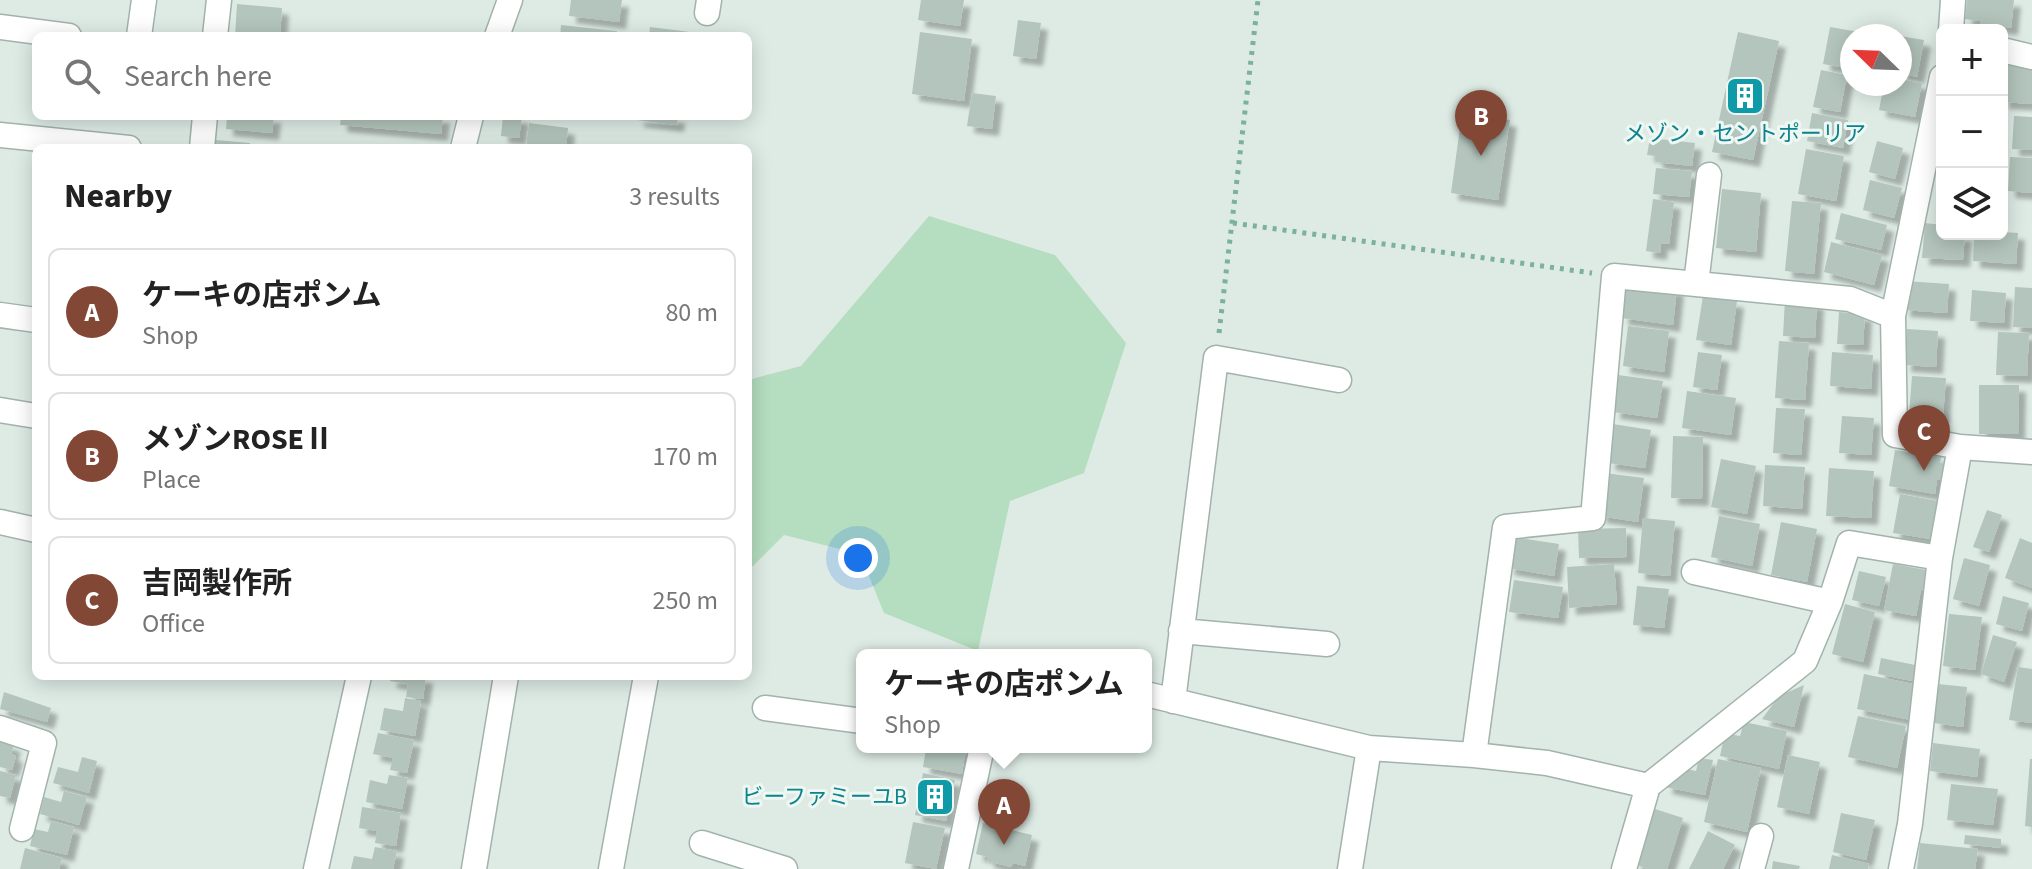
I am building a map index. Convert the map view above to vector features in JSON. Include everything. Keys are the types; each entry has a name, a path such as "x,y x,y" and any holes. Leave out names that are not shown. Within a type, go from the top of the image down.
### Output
{"street":[{"path":"140,32 144,0"},
{"path":"215,32 219,0"},
{"path":"498,32 510,0"},
{"path":"1951,24 1953,0"},
{"path":"0,27 38,32"},
{"path":"2008,51 2032,57"},
{"path":"1938,96 1893,316 1895,435 1960,447 2032,452"},
{"path":"202,144 205,120"},
{"path":"464,144 470,120"},
{"path":"0,135 89,144"},
{"path":"1696,284 1709,175"},
{"path":"1474,755 1505,527 1593,518 1614,276 1850,299 1893,316"},
{"path":"0,315 32,319"},
{"path":"1173,701 1216,358 1339,380"},
{"path":"0,410 32,415"},
{"path":"1901,869 1910,824 1940,558 1960,447"},
{"path":"0,522 32,529"},
{"path":"1624,869 1648,786 1805,661 1830,602 1849,543 1940,558"},
{"path":"1694,572 1830,602"},
{"path":"1181,631 1327,644"},
{"path":"316,869 358,680"},
{"path":"474,869 505,680"},
{"path":"611,869 645,680"},
{"path":"1152,696 1369,748 1547,763 1648,786"},
{"path":"765,708 856,720"},
{"path":"0,728 44,743 22,829"},
{"path":"1350,869 1369,748"},
{"path":"956,869 981,753"},
{"path":"1752,869 1761,836"},
{"path":"702,843 785,869"}],"path":[{"path":"1216,358 1258,0"},
{"path":"1233,223 1614,276"}],"green space":[{"path":"929,216 1055,255 1126,343 1084,473 1010,501 978,649 884,613 860,554 784,535 752,567 752,379 801,366"}],"building":[{"path":"571,0 622,0 619,22 569,16"},
{"path":"921,0 964,0 960,26 918,20"},
{"path":"1967,0 2014,0 2011,28 2008,24 1980,24 1980,21 1965,19"},
{"path":"237,4 282,8 280,32 235,32"},
{"path":"1018,20 1041,23 1036,59 1013,56"},
{"path":"561,25 617,31 617,32 560,32"},
{"path":"650,27 690,32 649,32"},
{"path":"1830,27 1840,29 1840,67 1823,64"},
{"path":"920,32 972,39 964,101 912,94"},
{"name":"メゾン・セントポーリア","path":"1738,32 1779,41 1753,160 1712,152"},
{"path":"1912,38 1924,40 1917,77 1912,76"},
{"path":"2008,61 2032,63 2032,104 2008,102"},
{"path":"1821,70 1840,74 1840,96 1843,96 1840,112 1813,107"},
{"path":"1912,81 1922,83 1915,117 1879,110 1882,96 1912,96"},
{"path":"972,93 996,96 992,129 967,126"},
{"path":"1462,113 1510,120 1498,200 1451,193"},
{"path":"1812,113 1848,120 1843,148 1807,141"},
{"path":"2014,116 2032,117 2032,150 2012,149"},
{"path":"227,120 274,120 272,133 226,129"},
{"path":"341,120 443,120 441,134 340,125"},
{"path":"503,120 522,120 519,138 501,136"},
{"path":"637,120 678,120 677,125"},
{"path":"529,123 568,128 566,144 526,144"},
{"path":"1650,138 1695,143 1692,166 1656,162 1656,156 1647,155"},
{"path":"215,140 250,143 250,144 214,144"},
{"path":"1877,141 1903,148 1895,179 1869,172"},
{"path":"1806,149 1844,156 1836,201 1798,194"},
{"path":"2010,157 2032,158 2032,193 2008,191"},
{"path":"1656,168 1692,171 1689,197 1653,194"},
{"path":"1870,180 1902,188 1894,218 1863,210"},
{"path":"1722,189 1761,193 1756,252 1716,248"},
{"path":"1653,199 1674,202 1669,244 1661,243 1660,253 1646,251"},
{"path":"1792,201 1821,203 1814,274 1785,271"},
{"path":"1841,213 1887,225 1881,250 1835,239"},
{"path":"1925,223 1936,224 1936,240 1965,240 1963,260 1922,258"},
{"path":"2008,232 2018,233 2016,264 1973,261 1974,240 2008,240"},
{"path":"1831,242 1882,255 1874,285 1824,272"},
{"path":"1905,281 1949,284 1947,313 1903,310"},
{"path":"1626,282 1677,288 1673,325 1621,318"},
{"path":"2015,287 2032,288 2032,328 2013,327"},
{"path":"1972,290 2006,293 2004,323 1970,321"},
{"path":"1703,296 1737,301 1731,345 1696,340"},
{"path":"1785,300 1817,302 1815,338 1783,336"},
{"path":"1839,312 1865,314 1863,345 1837,344"},
{"path":"1628,326 1669,331 1664,372 1623,366"},
{"path":"1907,329 1938,331 1936,367 1904,365"},
{"path":"1998,332 2029,333 2027,376 1996,375"},
{"path":"1779,341 1809,343 1805,400 1775,398"},
{"path":"1698,352 1722,355 1717,390 1693,387"},
{"path":"1832,352 1873,355 1871,389 1830,386"},
{"path":"1618,375 1663,381 1657,418 1613,412"},
{"path":"1912,376 1946,378 1943,416 1909,414"},
{"path":"1979,385 2019,385 2018,434 1979,434"},
{"path":"1687,391 1736,398 1731,435 1682,428"},
{"path":"1776,408 1805,409 1801,455 1773,453"},
{"path":"1842,416 1874,418 1871,455 1839,453"},
{"path":"1613,424 1651,430 1645,468 1608,463"},
{"path":"1673,436 1703,437 1702,499 1671,498"},
{"path":"1895,450 1941,457 1940,463 1950,465 1948,481 1937,479 1935,494 1889,486"},
{"path":"1721,459 1756,466 1747,514 1711,507"},
{"path":"1765,465 1805,467 1802,509 1763,506"},
{"path":"1829,468 1874,471 1871,518 1826,516"},
{"path":"1605,473 1644,478 1638,522 1599,516"},
{"path":"1900,494 1943,502 1937,540 1893,533"},
{"path":"1987,510 2002,515 1989,552 1973,547"},
{"path":"1719,516 1760,524 1752,566 1711,557"},
{"path":"1643,518 1675,521 1670,576 1638,573"},
{"path":"1781,522 1817,529 1807,582 1771,575"},
{"path":"1626,528 1627,557 1579,558 1578,529"},
{"path":"1513,537 1559,544 1554,576 1507,568"},
{"path":"2020,538 2032,543 2032,588 2005,578"},
{"path":"1964,558 1990,565 1979,606 1953,599"},
{"path":"1614,564 1617,604 1569,608 1567,567"},
{"path":"1893,564 1932,571 1929,591 1921,590 1916,616 1884,610"},
{"path":"1859,571 1886,577 1879,606 1852,600"},
{"path":"1514,580 1563,587 1558,618 1509,612"},
{"path":"1637,586 1669,589 1664,628 1633,625"},
{"path":"2003,596 2029,603 2022,631 1996,624"},
{"path":"1845,604 1875,612 1863,662 1832,654"},
{"path":"1949,614 1982,617 1975,670 1943,666"},
{"path":"1993,635 2017,642 2004,682 1981,674"},
{"path":"1881,658 1920,666 1917,682 1878,674"},
{"path":"2018,667 2032,669 2032,723 2009,720"},
{"path":"1864,674 1918,685 1911,720 1857,709"},
{"path":"425,680 423,699 406,697 408,684 390,681"},
{"path":"1938,684 1967,687 1963,727 1934,723"},
{"path":"1804,685 1794,727 1762,719 1779,696"},
{"path":"4,692 51,708 47,722 0,709"},
{"path":"405,698 421,701 415,736 380,730 384,708 403,711"},
{"path":"1858,716 1906,726 1897,768 1848,757"},
{"path":"1744,722 1787,731 1779,769 1720,756 1725,733 1740,736"},
{"path":"378,733 414,740 407,773 390,770 393,758 373,754"},
{"path":"0,741 14,745 11,754 16,756 12,770 0,767"},
{"path":"1933,743 1980,749 1977,777 1930,771"},
{"path":"925,753 965,753 962,774 923,767"},
{"path":"1788,755 1820,762 1809,814 1777,807"},
{"path":"82,757 97,761 89,793 53,783 58,767 78,772"},
{"path":"1699,758 1713,760 1705,795 1665,787 1668,774 1681,777 1683,768 1696,771"},
{"path":"1718,759 1761,768 1747,832 1704,822"},
{"path":"2032,759 2032,827 2025,826"},
{"path":"0,771 16,775 10,798 0,796"},
{"name":"ビーファミーユB","path":"923,773 955,780 946,821 915,815"},
{"path":"389,775 408,778 402,809 366,802 370,780 387,784"},
{"path":"1951,784 1998,789 1993,825 1947,820"},
{"path":"64,791 87,797 79,825 40,814 44,797 61,802"},
{"path":"362,807 401,813 396,846 375,843 377,831 359,828"},
{"path":"1652,808 1683,818 1667,869 1648,869 1634,864"},
{"path":"1841,813 1875,820 1866,860 1833,852"},
{"path":"51,821 74,827 67,855 30,846 34,829 48,832"},
{"path":"913,822 945,828 936,869 905,863"},
{"path":"983,823 1032,835 1025,866 1013,863 1011,867 987,861 988,857 976,854"},
{"path":"1708,831 1735,845 1723,869 1689,869"},
{"path":"1965,835 2001,839 2001,848 1964,844"},
{"path":"1920,843 1978,849 1975,869 1917,869"},
{"path":"375,847 397,851 393,869 351,869 354,856 372,859"},
{"path":"25,848 62,858 59,869 20,869"},
{"path":"1832,855 1869,864 1868,869 1829,869"},
{"path":"1773,861 1800,866 1799,869 1772,869"}],"place":[{"name":"メゾン・セントポーリア","path":"1745,96"},
{"name":"メゾンROSEⅡ","path":"1481,156"},
{"name":"吉岡製作所","path":"1924,471"},
{"name":"ビーファミーユB","path":"935,797"},
{"name":"ケーキの店ポンム","path":"1004,845"}]}
